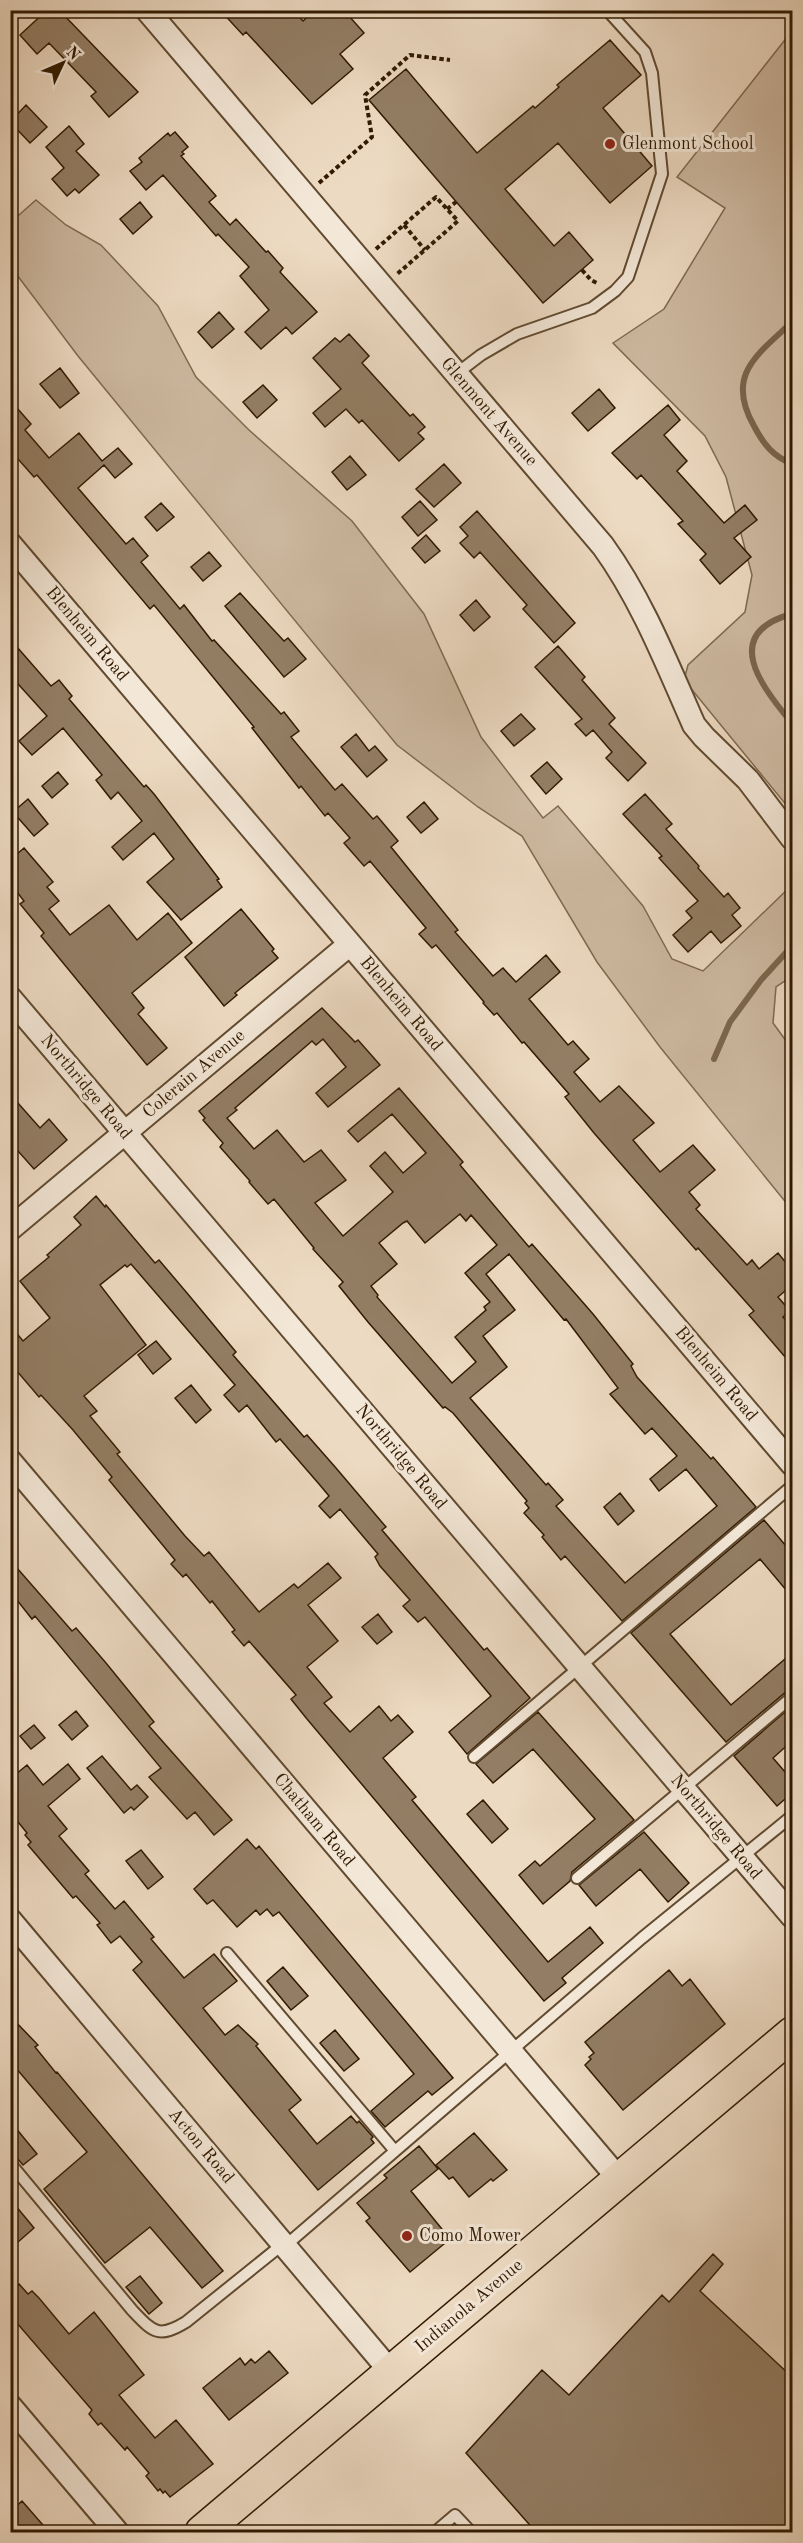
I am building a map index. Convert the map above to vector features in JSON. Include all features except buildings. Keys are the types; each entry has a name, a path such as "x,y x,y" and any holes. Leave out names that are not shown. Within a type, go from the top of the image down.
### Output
{"main road":[{"name":"Indianola Avenue","path":"202,2532 792,2034"}],"street":[{"name":"Glenmont Avenue","path":"147,10 603,546 627,581 694,725 754,786 792,838"},
{"name":"Blenheim Road","path":"12,549 792,1464"},
{"name":"Colerain Avenue","path":"10,1229 350,944"},
{"name":"Northridge Road","path":"10,998 792,1917"},
{"name":"Chatham Road","path":"10,1461 619,2179"},
{"name":"Acton Road","path":"10,1920 391,2372"},
{"path":"10,2406 117,2532"}],"lane":[{"path":"456,374 517,334 592,308 628,277 662,174 652,73 645,52 607,10"},
{"path":"474,1757 792,1485"},
{"path":"577,1878 792,1697"},
{"path":"10,2163 149,2328 160,2333 170,2332 284,2245 792,1816"},
{"path":"227,1953 395,2151"},
{"path":"435,2532 455,2515 471,2532"}],"path":[{"path":"319,183 372,137 365,95 410,55 450,60"},
{"path":"361,262 436,197 458,221 382,287"},
{"path":"447,209 456,202"},
{"path":"404,225 425,250"},
{"path":"582,270 591,280 612,293"}],"shaded area":[{"path":"792,31 792,812 684,680 688,665 745,612 752,575 726,477 705,436 613,343 664,309 725,208 677,177"},
{"path":"36,200 66,225 101,245 158,306 196,377 249,430 352,521 424,614 481,737 543,818 558,806 643,906 672,959 703,971 792,885 792,976 776,987 773,1023 792,1049 792,1210 660,1047 597,962 522,836 478,807 397,745 78,356 11,267 11,222"}],"waterway":[{"path":"792,322 767,345 749,367 744,379 743,393 746,408 761,439 774,453 792,464"},
{"path":"792,614 770,623 757,634 752,647 753,662 759,678 792,723"},
{"path":"714,1059 730,1022 761,980 792,946"}],"place":[{"name":"Glenmont School","path":"610,144"},
{"name":"Como Mower","path":"407,2236"}]}
